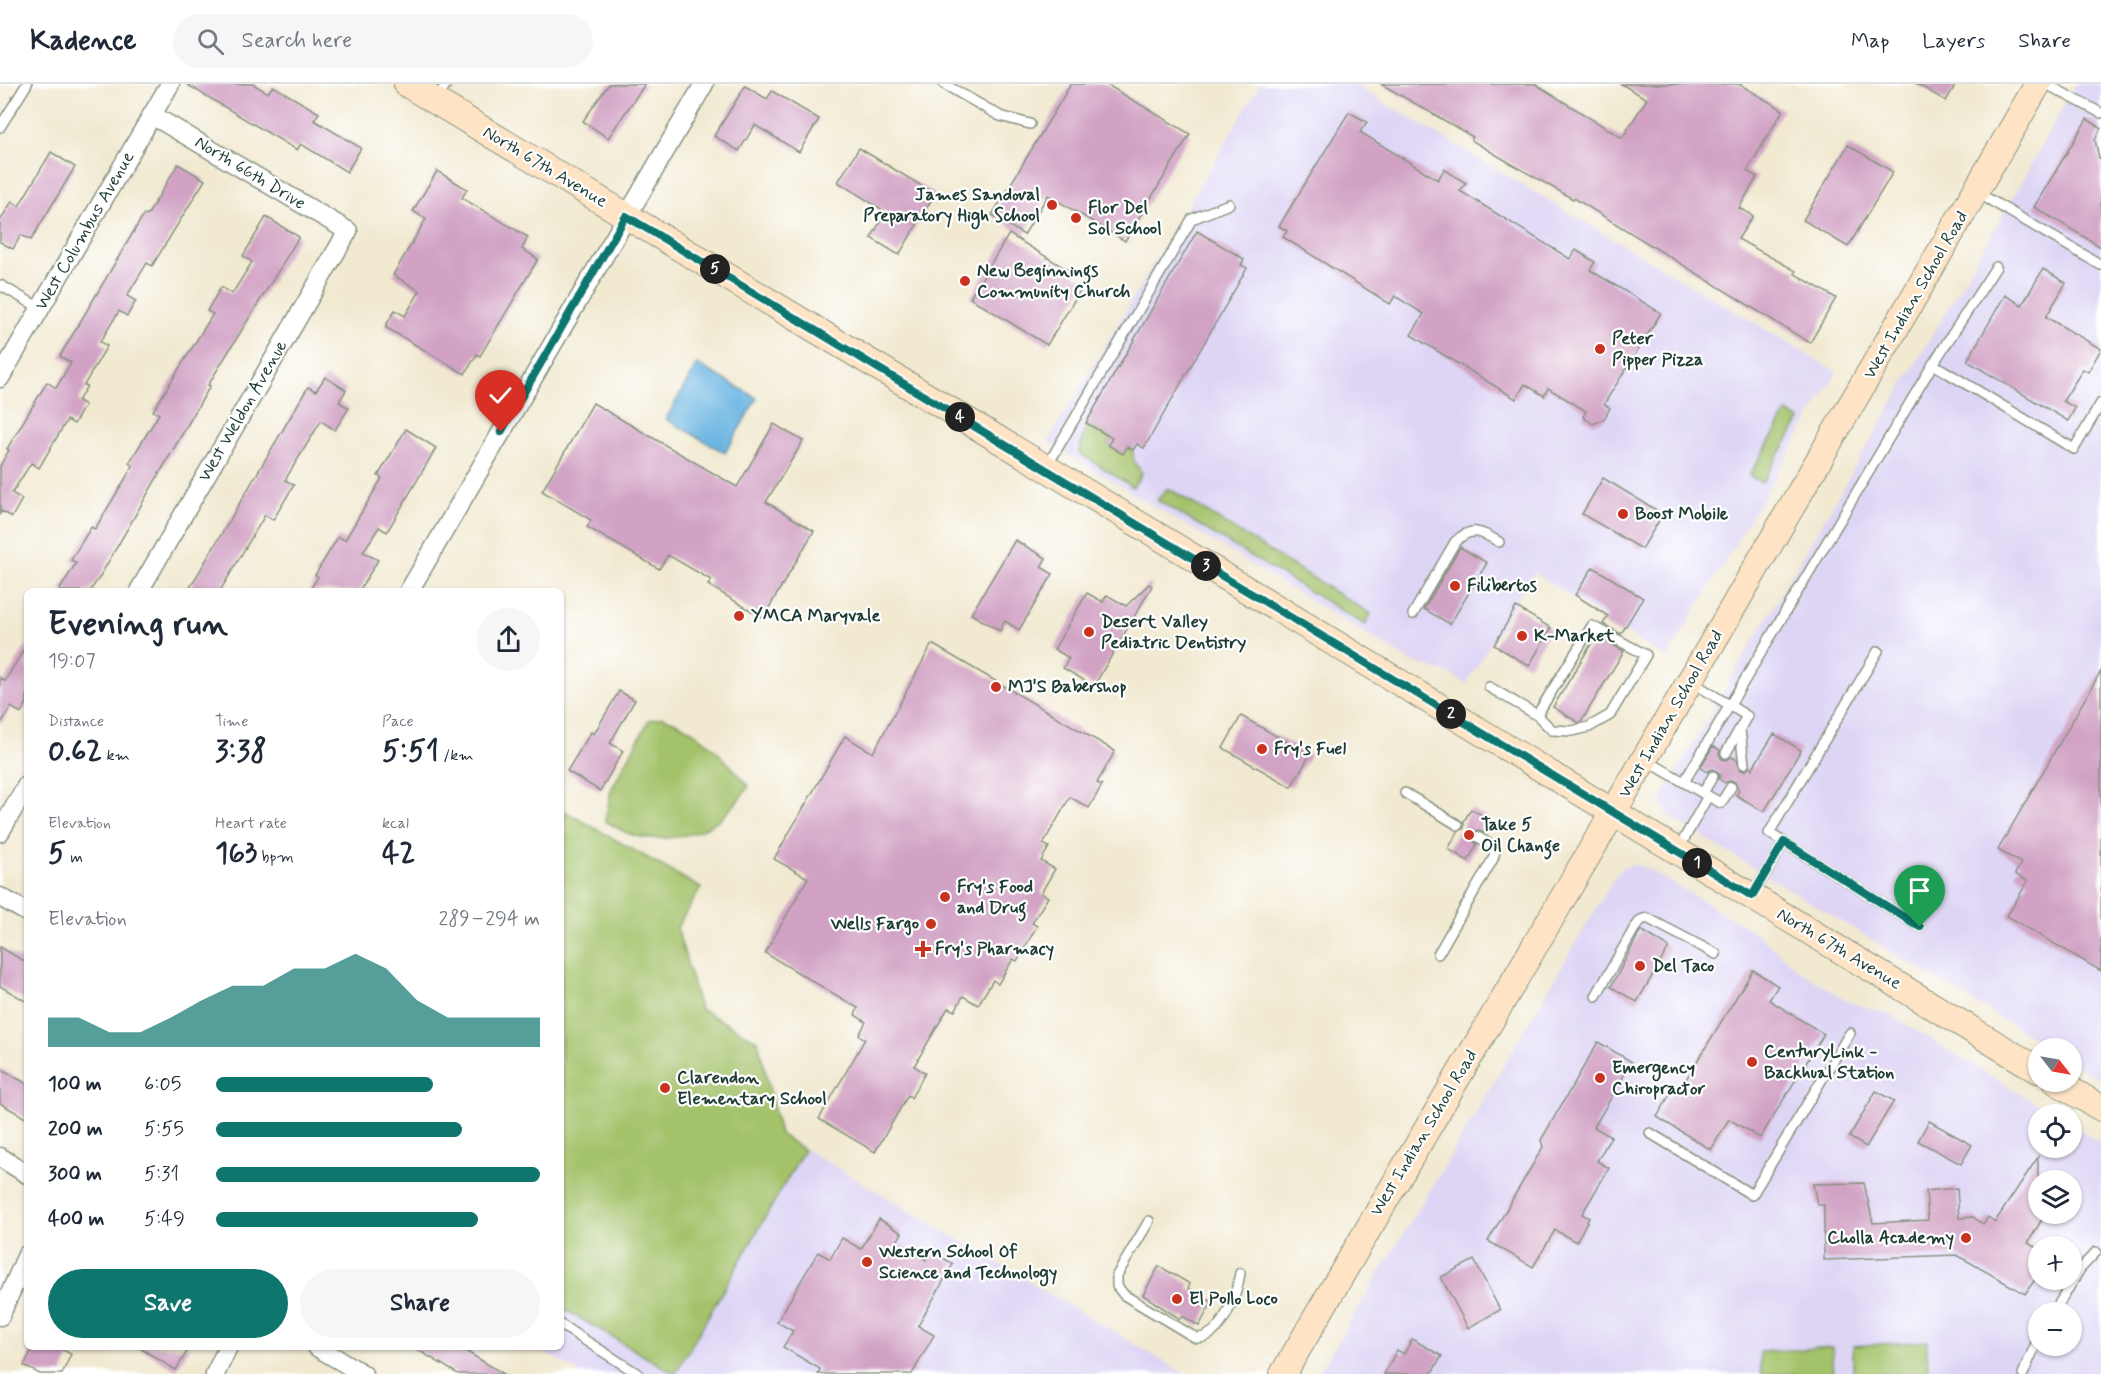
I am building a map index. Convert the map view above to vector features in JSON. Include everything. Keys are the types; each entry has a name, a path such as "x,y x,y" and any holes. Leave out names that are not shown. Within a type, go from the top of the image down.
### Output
{"main road":[{"name":"North 67th Avenue","path":"407,84 441,93 626,216 1678,850 2028,1064"},
{"name":"West Indian School Road","path":"1282,1374 2038,84"},
{"path":"2074,1092 2101,1108"}],"street":[{"name":"West Columbus Avenue","path":"0,378 170,84"},
{"path":"412,588 704,84"},
{"name":"North 66th Drive","path":"152,115 348,231"},
{"name":"West Weldon Avenue","path":"141,588 348,231"},
{"path":"0,832 24,790"},
{"path":"0,897 24,910"},
{"path":"0,1157 24,1172"},
{"path":"0,1316 24,1262"},
{"path":"215,1374 227,1350"},
{"path":"322,1350 363,1374"}],"lane":[{"path":"0,128 27,84"},
{"path":"944,84 1000,116 1030,124"},
{"path":"2046,84 2101,113"},
{"path":"1976,192 2101,265"},
{"path":"1046,468 1192,219 1228,204"},
{"path":"1684,782 1933,364 1996,267"},
{"path":"0,285 40,308"},
{"path":"1933,364 2074,449 2101,403"},
{"path":"1413,614 1455,542 1463,534 1474,531 1486,534 1499,542"},
{"path":"1489,687 1537,715 1552,730 1572,731 1590,727 1610,715 1646,655 1592,626 1537,715"},
{"path":"1878,651 1769,833 1920,927"},
{"path":"1690,681 1748,716 1726,753"},
{"path":"1740,730 1744,764"},
{"path":"1644,759 1721,804 1731,787"},
{"path":"1678,850 1713,776"},
{"path":"1404,793 1458,825"},
{"path":"1438,954 1493,859 1495,851 1491,845 1478,837"},
{"path":"1752,896 1784,842"},
{"path":"1596,996 1641,920 1647,918 1716,954"},
{"path":"1650,1133 1752,1195 1850,1033"},
{"path":"1149,1221 1117,1275 1117,1286 1124,1295 1196,1338 1212,1335 1219,1326 1237,1291 1240,1273"},
{"path":"2060,1302 2080,1269 2096,1252"},
{"path":"564,1327 638,1374"},
{"path":"2023,1374 2031,1356"}],"shaded area":[{"path":"1260,84 1353,84 1837,372 1667,659 1534,572 1466,684 1452,675 1410,661 1048,442"},
{"path":"2076,84 2101,84 2101,1080 2082,1068 2082,1038 2034,1038 1670,817 1662,805 1662,797 2012,199"},
{"name":"Clarendon Elementary School","path":"564,811 701,888 677,927 700,1009 758,1041 780,1134 1185,1374 581,1374 542,1350 564,1350"},
{"path":"1635,865 1647,868 1753,931 1801,972 1852,1003 1887,1013 2037,1104 2028,1104 2028,1158 2082,1158 2082,1131 2101,1143 2101,1374 1318,1374 1453,1152 1615,876 1624,867"}],"green space":[{"path":"1787,412 1800,420 1762,483 1749,476"},
{"path":"1086,423 1112,438 1108,445 1123,453 1127,447 1133,450 1134,462 1142,473 1133,487 1079,453"},
{"path":"1168,488 1371,614 1365,625 1157,500"},
{"path":"662,717 688,728 699,736 749,786 727,813 699,831 676,837 640,837 605,821 611,790 649,720"},
{"name":"Clarendon Elementary School","path":"564,811 701,888 677,927 700,1009 758,1041 780,1134 804,1150 675,1374 564,1309"},
{"path":"1927,1341 1928,1374 1853,1374 1853,1346"},
{"path":"1832,1347 1834,1374 1761,1374 1760,1352"}],"water":[{"path":"697,364 757,398 725,453 666,419"}],"building":[{"path":"186,84 253,84 268,93 273,86 319,113 314,120 361,148 347,172 301,144 297,150"},
{"path":"609,84 645,84 608,138 583,121"},
{"path":"1071,84 1106,84 1190,134 1125,241 1048,195 1024,235 992,215"},
{"path":"1381,84 1535,84 1622,138 1647,99 1621,84 1739,84 1783,110 1747,171 1757,177 1739,208 1753,216 1738,239 1796,271 1795,274 1836,298 1810,343 1574,198 1471,140 1473,137"},
{"path":"1917,84 1956,84 1946,101"},
{"path":"745,86 767,99 772,91 819,119 799,152 755,125 739,151 714,136"},
{"path":"1349,112 1367,122 1360,132 1438,180 1444,169 1466,183 1460,191 1570,259 1576,250 1595,262 1590,270 1661,313 1604,404 1610,408 1604,419 1593,424 1583,417 1586,411 1548,388 1544,396 1525,384 1516,399 1411,335 1424,314 1395,296 1390,304 1283,237 1287,231 1279,226"},
{"path":"2087,119 2101,128 2095,140 2101,159 2101,247 2034,207"},
{"path":"1848,145 1893,172 1848,247 1803,220"},
{"path":"859,148 935,194 899,255 871,238 886,212 838,182"},
{"path":"51,152 75,167 31,240 21,235 13,249 0,242 0,221 12,201 19,206"},
{"path":"178,164 205,180 152,266 147,263 127,296 136,301 127,316 119,311 100,342 107,346 84,385 87,386 78,401 85,405 74,424 67,420 39,468 31,463 12,493 22,499 12,517 2,511 0,514 0,466 9,450 7,449 47,382 56,388 71,363 60,356 144,214 147,216"},
{"path":"437,171 467,189 462,198 528,237 522,249 538,259 480,356 477,354 465,374 385,327 395,310 405,316 420,291 393,275 426,219 413,211"},
{"path":"266,217 299,237 208,385 210,386 99,578 92,588 61,588 76,563 71,560 91,527 95,529 133,466 129,463 159,414 153,411 213,314 207,311 221,287 232,294 252,262 243,256"},
{"path":"1197,231 1244,259 1241,265 1247,268 1144,448 1137,444 1133,450 1127,447 1123,454 1108,445 1112,438 1086,423"},
{"path":"1009,234 1086,281 1047,345 970,298"},
{"path":"2043,269 2066,283 2046,317 2101,349 2088,372 2083,369 2063,401 2075,408 2068,421 1967,361 2005,295 2022,305"},
{"path":"325,377 346,390 339,402 349,408 335,430 321,421 285,480 294,485 273,520 265,515 222,588 190,588 308,387 316,391"},
{"name":"YMCA Maryvale","path":"593,403 737,487 774,424 803,441 766,502 814,531 763,618 708,585 711,580 668,555 659,569 587,527 591,520 542,491"},
{"path":"406,429 436,448 387,532 379,527 363,552 378,560 361,588 311,588 318,577 315,575 338,537 345,540 382,478 378,476"},
{"name":"Boost Mobile","path":"1603,478 1663,514 1642,549 1582,514"},
{"path":"1015,540 1046,558 1041,567 1053,574 1019,630 1005,621 1000,631 971,614"},
{"name":"Filibertos","path":"1460,547 1487,563 1450,624 1424,609"},
{"path":"1593,567 1643,598 1621,634 1603,624 1608,616 1575,595"},
{"name":"Desert Valley Pediatric Dentistry","path":"1149,584 1152,586 1094,686 1063,668 1069,658 1054,649 1087,593 1103,602 1107,595 1126,606"},
{"name":"K-Market","path":"1516,607 1551,628 1529,666 1494,645"},
{"path":"1596,636 1624,651 1579,723 1553,707"},
{"path":"932,644 1115,751 1097,783 1102,785 1089,808 1070,797 1043,844 1049,847 1041,861 1055,869 1041,893 1048,897 1032,923 1037,926 1017,961 1013,959 998,984 993,980 978,1005 963,996 955,1011 948,1008 914,1066 925,1073 911,1098 908,1095 875,1152 819,1119 865,1039 859,1035 866,1022 855,1015 858,1008 765,953 808,878 774,859 845,736 873,753"},
{"path":"24,649 24,708 21,713 11,707 0,725 0,678 5,681"},
{"path":"2101,671 2101,971 2007,916 2028,881 2015,874 2021,863 1998,850"},
{"path":"619,691 635,700 610,743 623,751 600,791 567,771 591,732 594,734"},
{"path":"1241,716 1310,755 1291,787 1223,748"},
{"path":"1774,734 1801,750 1764,812 1736,795 1739,791 1735,782 1731,780 1725,783 1719,779 1720,775 1717,771 1712,769 1707,772 1700,768 1713,746 1720,750 1719,754 1722,759 1727,760 1732,757 1737,760 1741,770 1745,771 1750,767 1752,769"},
{"name":"Take 5 Oil Change","path":"1471,809 1491,820 1484,833 1478,830 1472,834 1472,840 1477,844 1468,861 1448,849 1458,832 1464,828 1464,821"},
{"name":"Del Taco","path":"1641,930 1669,947 1637,1002 1611,987"},
{"path":"0,947 24,961 24,1000 0,986"},
{"name":"CenturyLink - Backhual Station","path":"1753,970 1778,986 1769,1000 1824,1034 1760,1138 1729,1119 1711,1150 1657,1117 1672,1091 1677,1094"},
{"path":"1598,1042 1632,1062 1594,1127 1611,1137 1597,1161 1609,1168 1582,1214 1589,1218 1576,1242 1555,1230 1533,1267 1488,1241 1543,1147 1541,1140"},
{"path":"0,1068 24,1082 24,1117 0,1103"},
{"path":"1876,1091 1894,1101 1866,1147 1849,1137"},
{"path":"1929,1121 1972,1145 1961,1164 1918,1141"},
{"path":"2037,1158 2038,1158 2038,1170 2029,1170"},
{"path":"2028,1172 2028,1224 2039,1224 2032,1236 2028,1236 2028,1290 2025,1294 1957,1255 1824,1260 1824,1205 1817,1205 1813,1184 1864,1183 1873,1223 1928,1220 1926,1191 1957,1188 1959,1218 1973,1217 1983,1224 1988,1217 1995,1222"},
{"path":"879,1219 902,1233 896,1243 926,1260 932,1251 953,1264 918,1326 934,1335 912,1374 818,1374 820,1369 783,1347 793,1331 777,1322 818,1252 830,1259 842,1238 861,1249"},
{"path":"1474,1260 1500,1310 1468,1328 1441,1277"},
{"name":"El Pollo Loco","path":"1159,1266 1190,1284 1188,1288 1212,1302 1199,1326 1182,1316 1180,1319 1143,1295"},
{"path":"1412,1339 1442,1356 1431,1374 1384,1374 1397,1350 1404,1354"},
{"path":"32,1350 63,1350 71,1354 62,1374 40,1374 24,1366"},
{"path":"143,1350 188,1350 176,1370"},
{"path":"418,1350 464,1350 504,1374 458,1374"}],"place":[{"name":"James Sandoval Preparatory High School","path":"1052,205"},
{"name":"Flor Del Sol School","path":"1076,218"},
{"name":"New Beginnings Community Church","path":"965,281"},
{"name":"Peter Pipper Pizza","path":"1600,349"},
{"name":"Boost Mobile","path":"1623,514"},
{"name":"Filibertos","path":"1455,586"},
{"name":"YMCA Maryvale","path":"739,616"},
{"name":"Desert Valley Pediatric Dentistry","path":"1089,632"},
{"name":"K-Market","path":"1522,636"},
{"name":"MJ'S Babershop","path":"996,687"},
{"name":"Fry's Fuel","path":"1262,749"},
{"name":"Take 5 Oil Change","path":"1469,835"},
{"name":"Fry's Food and Drug","path":"945,897"},
{"name":"Wells Fargo","path":"931,924"},
{"name":"Fry's Pharmacy","path":"923,949"},
{"name":"Del Taco","path":"1640,966"},
{"name":"CenturyLink - Backhual Station","path":"1752,1062"},
{"name":"Emergency Chiropractor","path":"1600,1078"},
{"name":"Clarendon Elementary School","path":"665,1088"},
{"name":"Cholla Academy","path":"1966,1238"},
{"name":"Western School Of Science and Technology","path":"867,1262"},
{"name":"El Pollo Loco","path":"1177,1299"}],"route":[{"path":"501,432 626,216 1752,896 1784,842 1920,927"}]}
